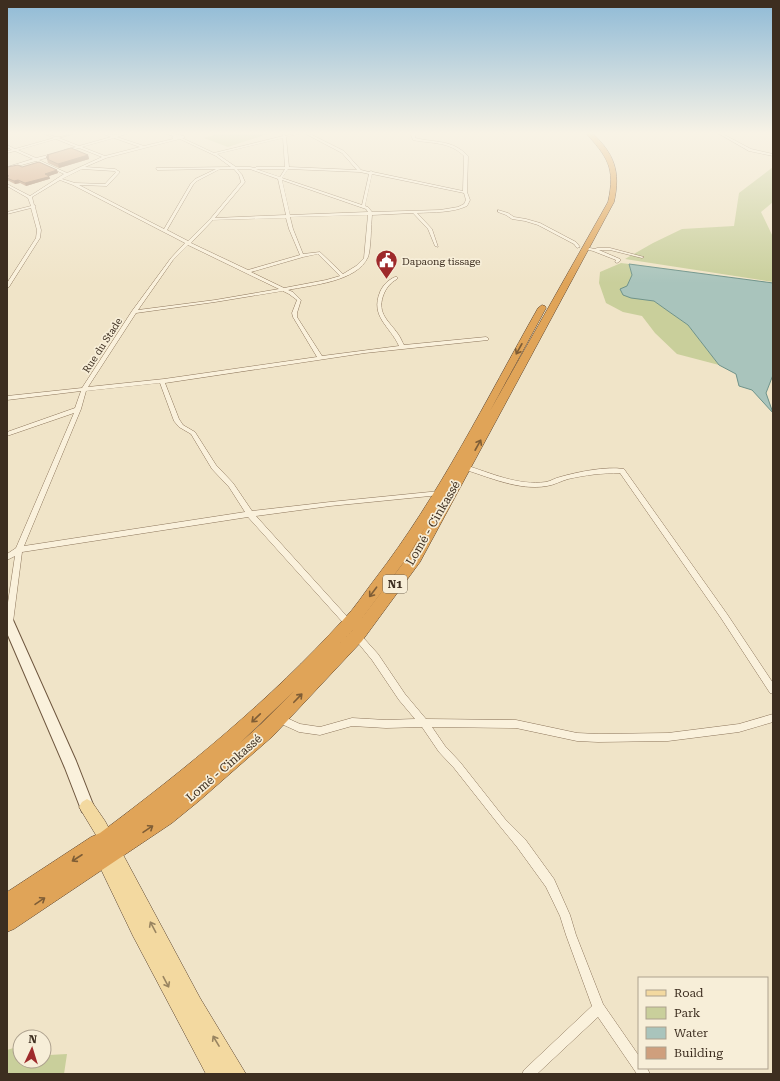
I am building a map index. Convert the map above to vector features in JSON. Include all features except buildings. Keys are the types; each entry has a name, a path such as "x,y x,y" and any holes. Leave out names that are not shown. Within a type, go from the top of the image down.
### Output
{"highway":[{"name":"Lomé - Cinkassé","path":"7,922 106,848 216,754 275,699 349,624 465,468 611,202 615,188 614,182"},
{"name":"Lomé - Cinkassé","path":"7,903 106,848 166,817 267,730 358,636 415,558 445,494 527,335 587,248"}],"main road":[{"path":"87,807 94,826 106,848 194,1004 236,1074"},
{"path":"106,848 139,930 216,1074"}],"street":[{"path":"30,197 53,182"},
{"path":"70,182 188,243 291,293 299,300 299,304 294,314 295,317 321,359"},
{"path":"74,184 104,186 108,182"},
{"path":"165,230 194,182"},
{"name":"Rue du Stade","path":"8,621 19,550 78,408 84,389 134,312 172,259 212,220 243,182"},
{"path":"281,182 291,229 302,256"},
{"path":"134,312 283,289 343,276 359,266 366,257 370,210 290,182"},
{"path":"363,207 369,182"},
{"path":"420,182 465,192"},
{"path":"212,220 440,211 464,207 468,203 465,192 465,182"},
{"path":"7,186 30,197 34,206 39,234 7,287"},
{"path":"7,213 34,206"},
{"path":"499,211 508,214 513,218 539,224 575,243 618,260 617,262"},
{"path":"414,212 430,230 437,246"},
{"path":"587,248 610,249 642,257"},
{"path":"247,272 317,252 321,253 343,276"},
{"path":"395,278 384,287 378,303 378,311 384,322 397,336 403,348"},
{"path":"7,398 162,382 403,348 486,339"},
{"path":"162,382 176,420 182,426 194,433 214,467 231,485 250,514 349,624"},
{"path":"7,434 78,408"},
{"path":"465,468 515,483 529,484 548,484 560,479 588,472 622,471 724,616 773,690"},
{"path":"7,558 19,550 250,514 330,504 445,494"},
{"path":"8,621 71,766 87,807"},
{"path":"358,636 442,749 521,843 550,883 565,915 571,935 600,1008 638,1065"},
{"path":"278,718 299,728 320,731 352,722 386,724 516,724 577,737 668,737 739,728 773,718"},
{"path":"528,1074 600,1008"}],"green space":[{"path":"753,182 773,182 773,202 761,212 773,237 773,282 625,259 682,229 734,226 739,193"},
{"path":"621,263 629,264 632,275 627,286 643,299 654,301 688,325 719,365 677,354 655,333 642,316 623,312 606,303 599,283 600,272"},
{"path":"12,1048 12,1069 52,1069 52,1055 67,1054 64,1074 7,1074 7,1050"}],"water":[{"path":"629,264 773,283 773,375 766,393 773,413 752,390 739,386 736,374 719,365 688,325 654,301 631,298 623,295 620,289 627,286 632,275"}],"place":[{"name":"Dapaong tissage","path":"387,280"}]}
